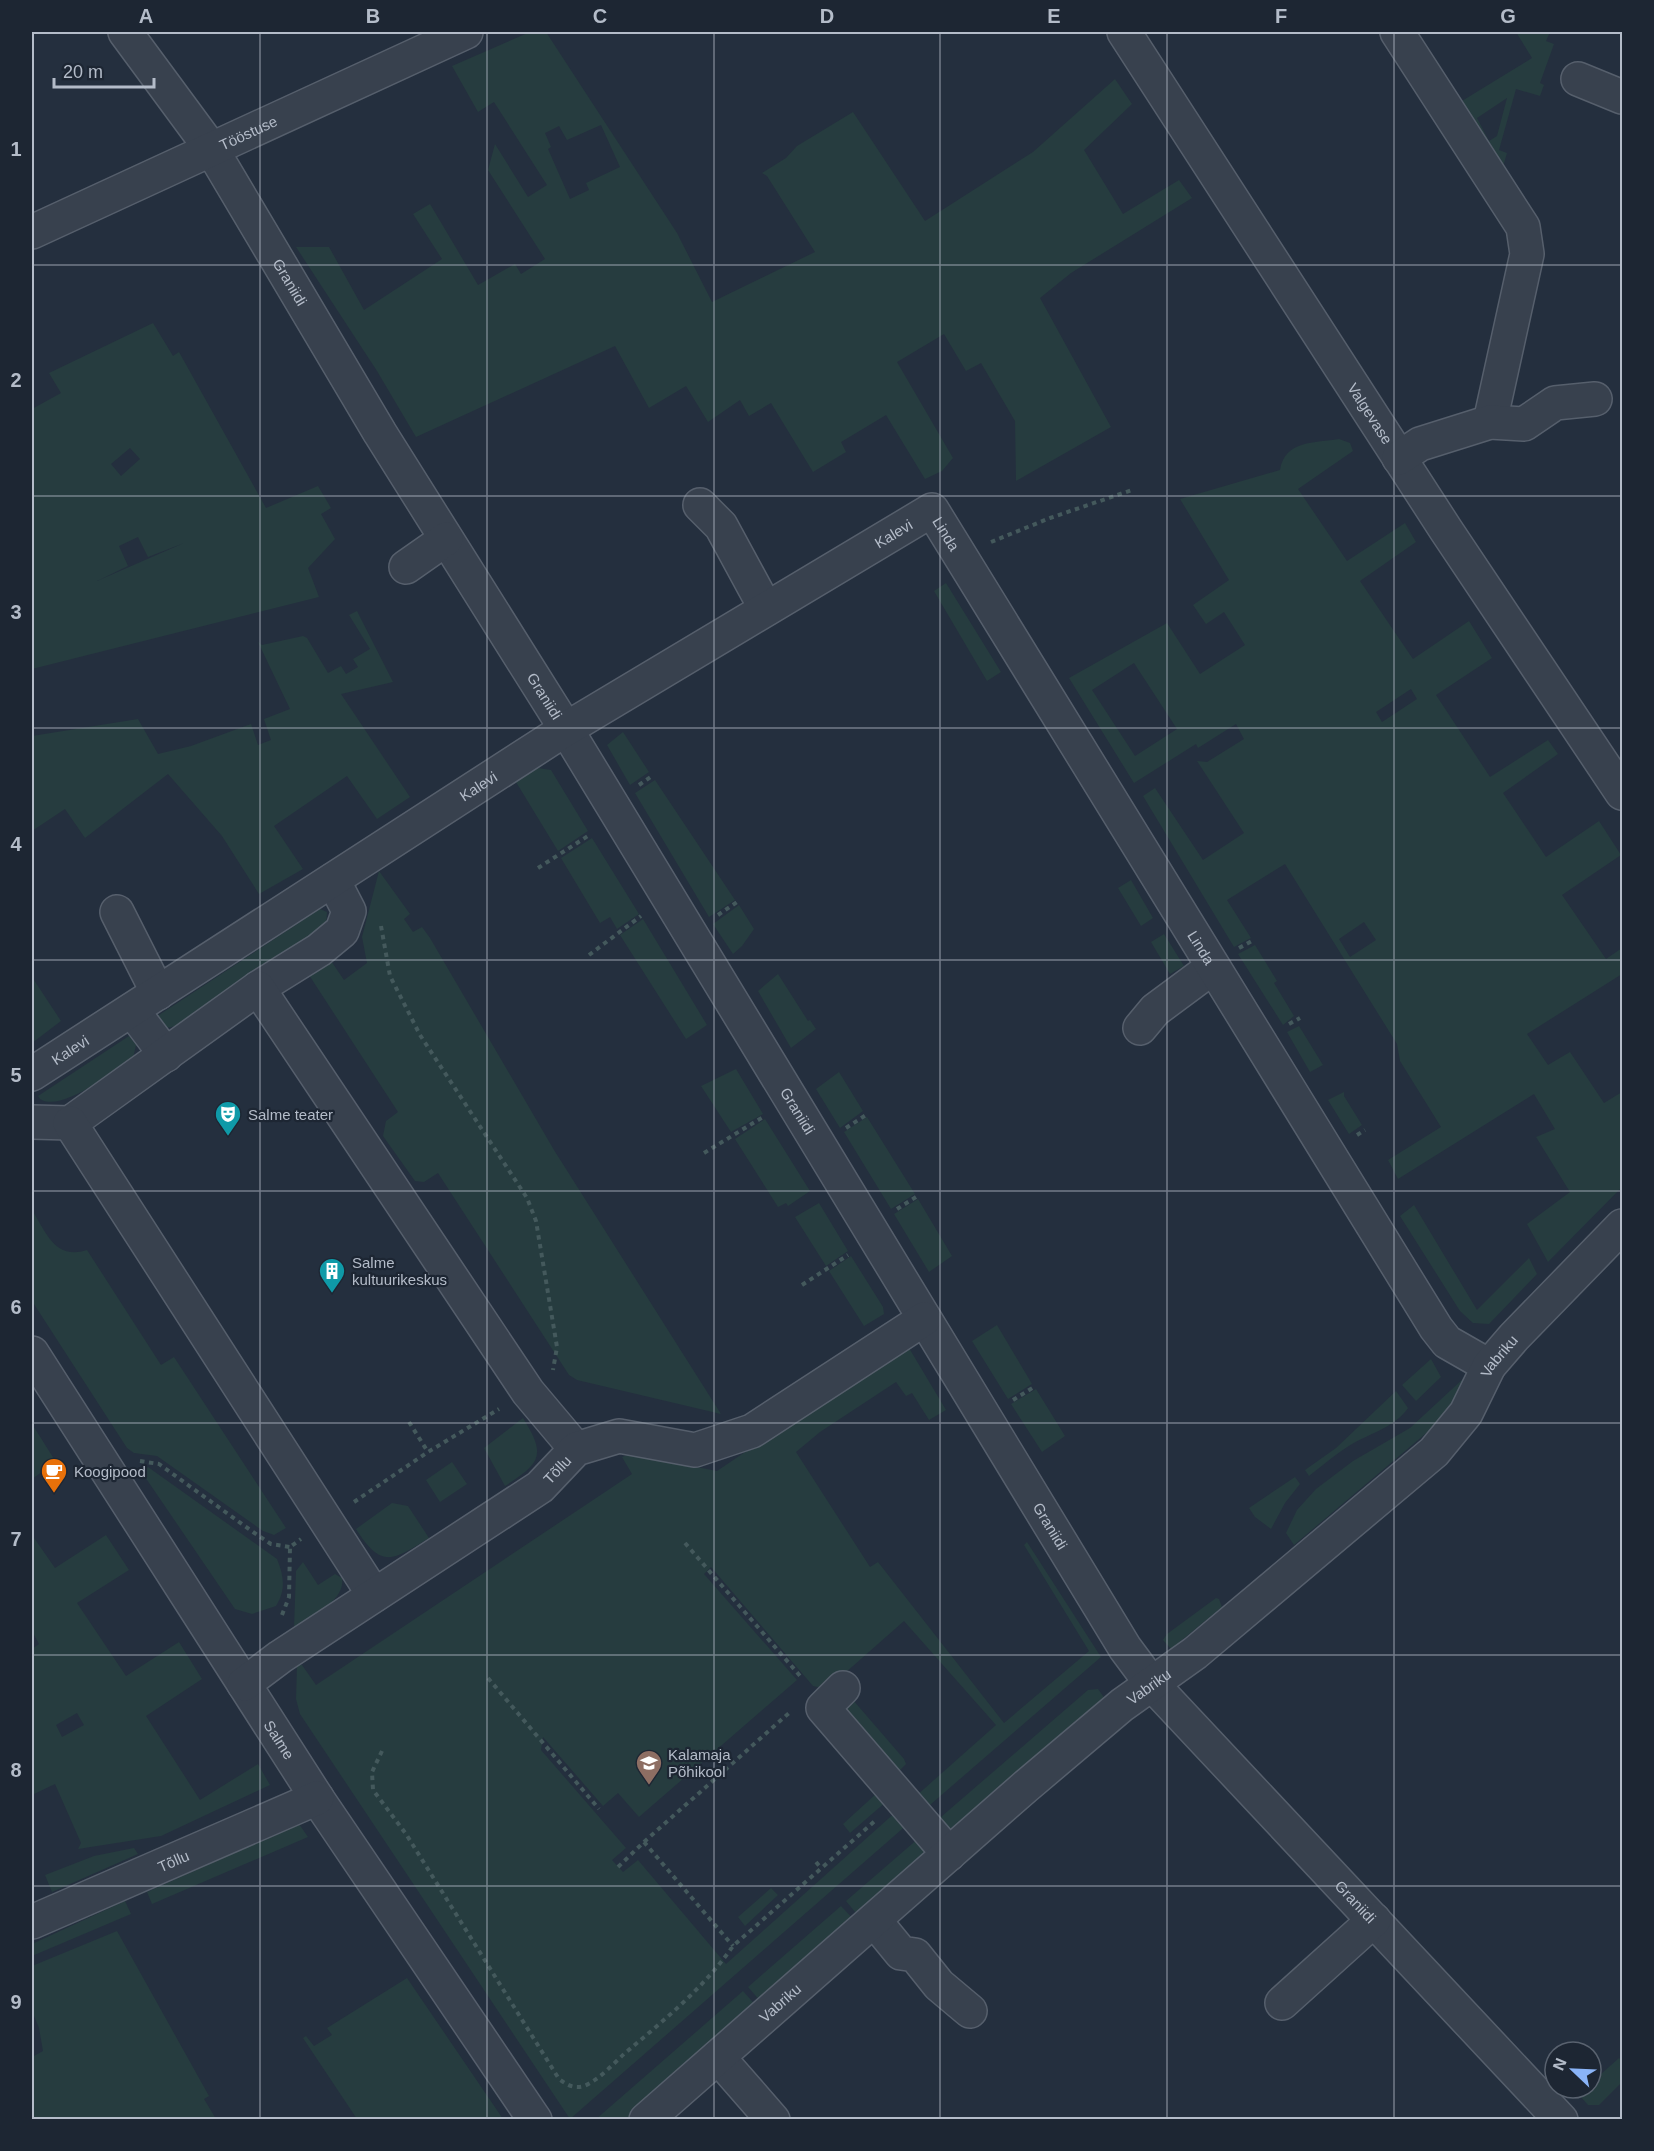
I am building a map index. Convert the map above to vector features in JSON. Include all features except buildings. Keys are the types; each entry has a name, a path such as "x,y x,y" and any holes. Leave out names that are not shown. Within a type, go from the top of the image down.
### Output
{"street":[{"name":"Graniidi","path":"125,32 212,150 380,433 566,729 1125,1648 1151,1683 1561,2120"},
{"name":"Tööstuse","path":"32,232 466,32"},
{"name":"Valgevase","path":"1124,32 1399,458 1623,793"},
{"path":"1397,32 1523,226 1527,240 1525,265 1490,422"},
{"path":"1578,79 1623,97"},
{"path":"1399,458 1420,444 1490,422 1524,424 1556,403 1595,399"},
{"path":"699,505 721,526 766,609"},
{"name":"Linda","path":"932,510 1436,1328 1447,1342 1489,1366"},
{"name":"Kalevi","path":"32,1074 566,729 932,510"},
{"path":"406,567 446,539"},
{"path":"32,1122 70,1123 258,988 319,950 342,931 349,911 333,880"},
{"path":"117,912 145,1001 166,1054"},
{"path":"1140,1028 1155,1010 1213,967"},
{"path":"258,988 528,1392 576,1449"},
{"path":"70,1123 374,1595"},
{"name":"Vabriku","path":"646,2120 949,1854 1151,1683 1195,1653 1434,1452 1466,1413 1489,1366 1514,1336 1617,1242"},
{"name":"Tõllu","path":"244,1684 280,1657 540,1487 576,1449 618,1436 695,1450 752,1431 924,1319"},
{"name":"Salme","path":"32,1353 317,1798 535,2120"},
{"path":"833,1698 906,1788 949,1854"},
{"name":"Tõllu","path":"32,1923 317,1798"},
{"path":"874,1920 901,1953 915,1955 939,1985 970,2011"},
{"path":"1282,2003 1374,1920"},
{"path":"718,2056 773,2120"}],"path":[{"path":"960,557 1050,518 1132,490"},
{"path":"538,868 594,832"},
{"path":"708,922 737,902"},
{"path":"589,955 644,914"},
{"path":"380,916 390,976 420,1035 532,1209 557,1347 553,1373"},
{"path":"704,1153 768,1113"},
{"path":"838,1133 866,1115"},
{"path":"889,1214 916,1197"},
{"path":"802,1285 854,1251"},
{"path":"1007,1403 1034,1387"},
{"path":"352,1503 428,1452 503,1407"},
{"path":"409,1422 428,1452"},
{"path":"133,1465 145,1460 159,1464 271,1544 290,1547 306,1536"},
{"path":"685,1542 801,1677"},
{"path":"281,1616 289,1597 290,1547"},
{"path":"489,1678 599,1809"},
{"path":"618,1867 804,1700 833,1698"},
{"path":"382,1751 372,1772 373,1790 406,1834 559,2079 571,2087 584,2086 599,2076 680,2006 733,1946 821,1869 906,1788"},
{"path":"644,1842 733,1946"},
{"path":"816,1862 821,1869"}],"green space":[{"path":"530,32 546,32 677,233 712,302 815,252 767,176 762,173 786,158 797,146 853,112 925,221 1033,152 1115,79 1132,104 1084,150 1123,214 1179,180 1192,198 1071,273 1040,298 1111,427 1016,481 1015,421 981,363 966,371 944,334 897,362 953,458 942,471 925,479 886,415 841,442 846,452 813,472 771,403 749,416 740,400 708,422 686,386 649,408 615,346 416,437 377,371 296,247 329,247 364,310 442,259 413,214 430,204 478,285 515,264 521,274 545,259 488,170 495,144 528,197 547,185 494,102 478,112 452,66","holes":["601,125 620,167 586,183 589,190 570,199 548,149 551,147 545,133 559,126 567,140"]},
{"path":"1516,32 1550,32 1546,41 1554,44 1540,83 1544,85 1540,96 1516,89 1499,150 1507,153 1503,167 1457,104 1532,58","holes":["1507,98 1497,136 1489,141 1477,118"]},
{"path":"153,323 173,356 179,352 266,508 318,486 331,508 321,514 335,539 308,568 319,597 32,669 32,409 61,393 49,373","holes":["130,448 140,459 121,476 111,464","138,537 148,557 184,543 97,581 128,566 119,546"]},
{"path":"1339,439 1350,443 1353,451 1298,489 1347,561 1405,523 1416,542 1360,581 1413,659 1469,621 1492,658 1436,695 1490,777 1548,740 1558,754 1503,793 1546,857 1599,821 1621,855 1562,895 1606,959 1622,948 1622,974 1527,1034 1548,1065 1570,1052 1604,1103 1622,1092 1622,1187 1548,1262 1527,1224 1570,1192 1536,1137 1555,1129 1534,1094 1398,1179 1388,1160 1441,1127 1400,1061 1397,1044 1285,864 1227,900 1251,938 1234,947 1143,796 1155,788 1203,860 1244,833 1197,761 1207,762 1244,739 1236,724 1198,748 1196,744 1134,783 1069,678 1167,623 1200,674 1245,645 1224,612 1206,624 1193,605 1229,580 1180,499 1280,470 1283,460 1295,448","holes":["1134,663 1177,729 1135,756 1092,690","1411,689 1417,699 1382,722 1376,712","1364,922 1376,940 1350,957 1339,939"]},
{"path":"946,583 1001,672 987,681 934,591"},
{"path":"357,611 393,682 341,694 410,797 377,819 347,776 274,826 303,869 259,894 222,836 168,774 85,838 65,809 32,831 32,736 138,719 158,754 191,746 251,724 258,745 271,740 264,719 290,709 258,642 262,645 303,636 307,638 328,673 341,666 346,674 358,667 353,659 370,649 349,615"},
{"path":"623,732 649,772 630,785 607,745"},
{"path":"538,768 551,770 588,831 558,851 516,782"},
{"path":"655,780 735,900 709,917 635,793"},
{"path":"592,838 639,914 617,929 610,917 600,923 561,858"},
{"path":"379,871 410,914 404,919 413,932 422,927 430,938 554,1150 721,1414 577,1380 569,1375 438,1173 424,1182 415,1181 383,1136 386,1121 398,1112 309,975 329,958 344,980 367,963 362,937"},
{"path":"1131,880 1153,918 1141,926 1118,888"},
{"path":"739,905 754,929 733,954 713,924"},
{"path":"320,909 327,912 326,926 180,1025 163,1029 156,1017"},
{"path":"643,919 707,1025 686,1039 620,935"},
{"path":"1164,934 1184,966 1170,974 1151,942"},
{"path":"1255,945 1277,981 1274,983 1294,1016 1283,1025 1238,954"},
{"path":"778,974 808,1021 810,1020 816,1029 791,1048 758,991"},
{"path":"32,977 61,1021 32,1043"},
{"path":"1299,1026 1323,1065 1310,1072 1287,1032"},
{"path":"129,1036 136,1045 133,1058 74,1096 49,1102 40,1099 38,1096"},
{"path":"736,1069 763,1114 731,1132 701,1086"},
{"path":"839,1072 863,1111 840,1128 816,1089"},
{"path":"1344,1092 1344,1096 1362,1125 1349,1134 1328,1100"},
{"path":"867,1117 915,1194 891,1209 844,1132"},
{"path":"765,1119 810,1191 788,1206 786,1203 778,1207 735,1139"},
{"path":"918,1199 952,1256 929,1272 894,1214"},
{"path":"819,1203 848,1251 826,1266 795,1217"},
{"path":"1414,1205 1477,1310 1529,1258 1537,1274 1489,1324 1473,1323 1460,1311 1400,1216"},
{"path":"32,1210 48,1236 59,1248 76,1252 87,1250 161,1365 174,1357 286,1528 274,1535 263,1531 157,1456 134,1453 127,1448 32,1301"},
{"path":"851,1256 883,1307 884,1314 864,1326 829,1271"},
{"path":"997,1325 1032,1384 1008,1399 972,1341"},
{"name":"Kalamaja Põhikool","path":"906,1343 946,1410 929,1420 912,1393 906,1396 896,1382 820,1432 796,1452 870,1567 878,1562 1004,1723 1089,1651 1024,1545 1027,1542 1101,1657 923,1811 916,1796 996,1725 904,1621 836,1681 823,1688 813,1686 711,1567 704,1574 797,1680 639,1817 618,1793 603,1806 543,1737 541,1750 626,1848 612,1860 623,1872 638,1860 726,1964 898,1810 909,1823 570,2119 300,1714 296,1699 297,1665 302,1665 316,1685 632,1474 622,1457 630,1454 717,1471"},
{"path":"1431,1359 1441,1377 1416,1401 1402,1385"},
{"path":"1464,1378 1465,1383 1442,1428 1431,1429 1294,1545 1286,1533 1297,1510 1316,1489 1353,1461 1410,1428"},
{"path":"1036,1389 1065,1436 1042,1452 1011,1404"},
{"path":"1396,1391 1408,1408 1403,1415 1390,1425 1346,1448 1309,1476 1305,1470 1336,1448"},
{"path":"523,1418 535,1441 536,1458 526,1471 505,1486 484,1448"},
{"path":"32,1424 56,1462 32,1479"},
{"path":"452,1462 467,1484 440,1502 426,1480"},
{"path":"148,1467 277,1559 283,1583 276,1606 252,1614 235,1609 143,1474"},
{"path":"1295,1477 1300,1484 1285,1503 1271,1529 1255,1517 1249,1508"},
{"path":"392,1503 408,1506 429,1538 397,1556 381,1556 373,1551 356,1529"},
{"path":"32,1535 55,1568 106,1535 129,1570 77,1603 126,1676 179,1642 202,1679 146,1716 200,1800 258,1764 270,1785 161,1836 78,1849 81,1843 55,1784 32,1795 32,1649 39,1644 32,1631","holes":["77,1713 84,1725 62,1737 56,1725"]},
{"path":"303,1562 318,1585 335,1574 342,1578 342,1586 326,1608 294,1628 296,1571"},
{"path":"1216,1598 1219,1599 1222,1607 1171,1649 1163,1640 1167,1634"},
{"path":"1098,1689 1108,1703 953,1829 934,1823 1088,1690"},
{"path":"853,1700 904,1759 906,1764 898,1772 841,1712"},
{"path":"877,1793 887,1801 850,1833 843,1824"},
{"path":"299,1824 308,1837 152,1904 147,1892"},
{"path":"920,1837 924,1848 921,1861 860,1918 846,1901"},
{"path":"134,1848 138,1854 52,1892 45,1875 94,1856"},
{"path":"771,1888 778,1895 745,1926 738,1917"},
{"path":"125,1901 131,1914 32,1956 32,1944"},
{"path":"841,1906 856,1922 762,2003 748,1987"},
{"path":"117,1931 209,2096 204,2099 216,2119 32,2119 32,2057 43,2051 39,2028 32,2011 32,1966"},
{"path":"407,1978 503,2119 357,2119 303,2038 306,2036 314,2046 332,2035 327,2028"},
{"path":"743,1991 759,2009 631,2119 595,2120"},
{"path":"1619,2058 1622,2061 1622,2082 1599,2105 1588,2105 1584,2100 1603,2100 1603,2072"}],"place":[{"name":"Salme teater","path":"228,1137"},
{"name":"Salme kultuurikeskus","path":"332,1294"},
{"name":"Koogipood","path":"54,1494"},
{"name":"Kalamaja Põhikool","path":"649,1786"}]}
